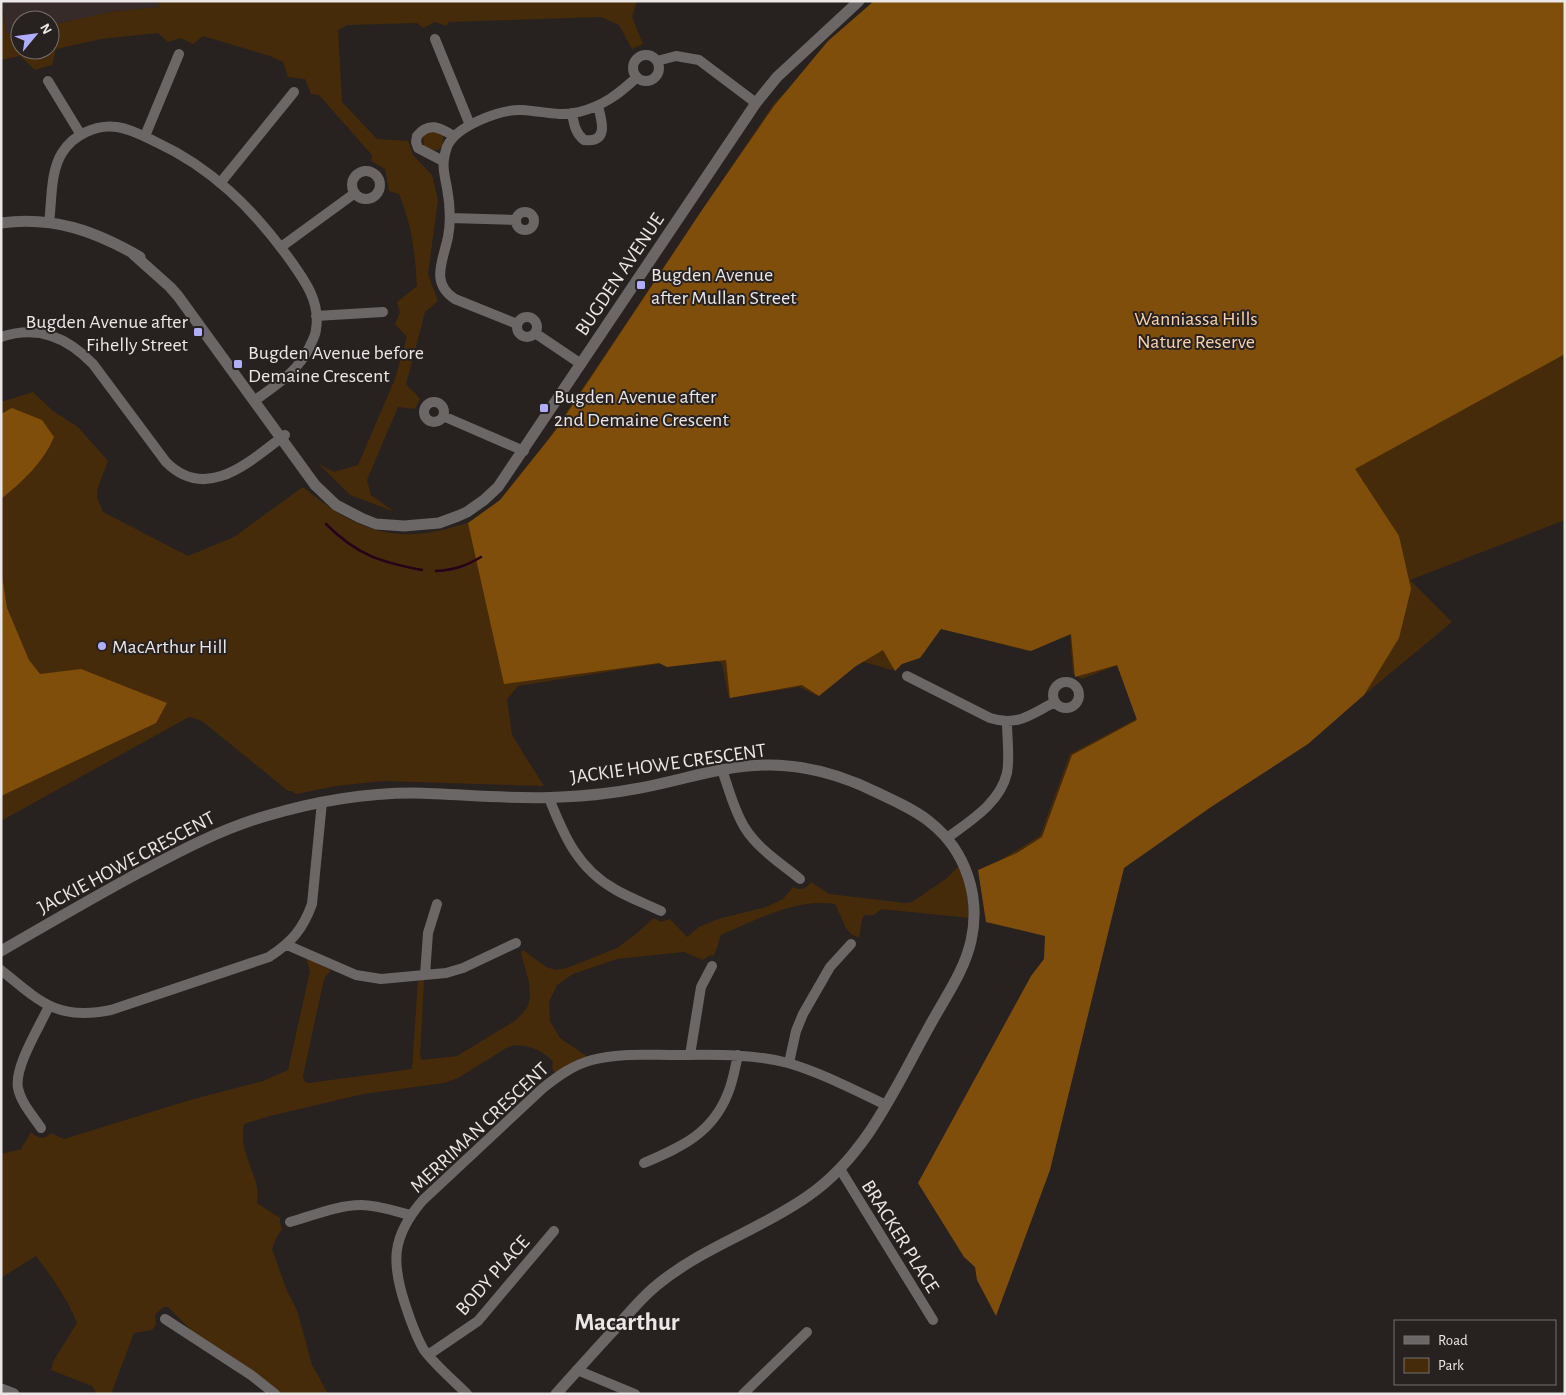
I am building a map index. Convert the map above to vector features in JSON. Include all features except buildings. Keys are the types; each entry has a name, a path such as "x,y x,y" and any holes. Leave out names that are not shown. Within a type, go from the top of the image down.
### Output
{"street":[{"name":"BUGDEN AVENUE","path":"1,223 29,221 71,227 100,236 154,266 194,314 317,483 339,501 390,524 419,526 439,523 467,512 498,487 524,451 756,102 777,77 859,1"},
{"path":"436,39 470,125"},
{"path":"145,136 180,54"},
{"path":"648,55 657,61 659,66 656,76 647,81 637,77 633,67 638,58 648,55"},
{"path":"657,61 676,56 699,60 756,102"},
{"path":"518,324 455,299 442,288 440,271 450,218 443,161 448,145 454,136 470,125 508,111 521,110 549,114 572,113 598,106 619,93 637,77"},
{"path":"48,81 81,134"},
{"path":"221,182 294,92"},
{"path":"572,113 576,132 584,140 589,141 600,135 603,129 598,106"},
{"path":"443,161 418,148 417,136 424,128 436,126 454,136"},
{"path":"49,223 57,164 66,148 81,134 104,127 116,127 145,136 195,162 221,182 255,214 307,284 314,300 316,330 302,362 285,379 256,400"},
{"path":"281,247 354,193"},
{"path":"450,218 516,220"},
{"path":"316,316 384,312"},
{"path":"524,318 532,318 537,325 535,333 529,337 522,336 518,331 518,324 524,318"},
{"path":"535,333 582,364"},
{"path":"1,337 11,334 49,334 61,339 82,353 93,364 166,462 184,476 204,479 218,478 232,473 283,437"},
{"path":"443,416 524,451"},
{"path":"907,676 990,718 1007,722 1024,718 1055,702"},
{"path":"947,838 984,809 999,792 1005,780 1008,766 1007,722"},
{"name":"JACKIE HOWE CRESCENT","path":"1,951 176,852 266,815 322,802 377,795 413,794 549,798 630,790 722,770 770,765 816,770 840,777 913,810 928,820 947,838 963,862 970,880 975,910 971,940 961,970 872,1130 840,1170 804,1199 783,1212 706,1251 658,1284 641,1299 556,1394"},
{"path":"722,770 738,816 746,830 762,847 800,878"},
{"path":"549,798 571,848 590,872 616,890 662,911"},
{"path":"1,970 30,994 49,1006 71,1013 95,1013 111,1010 269,957 287,945 298,932 307,918 312,904 322,802"},
{"path":"425,975 428,933 437,904"},
{"path":"287,945 340,969 364,977 381,979 425,975 463,968 516,944"},
{"path":"789,1063 796,1031 803,1014 830,967 851,944"},
{"path":"690,1055 701,987 712,966"},
{"path":"41,1128 23,1102 18,1089 17,1079 21,1064 49,1006"},
{"path":"644,1163 689,1142 703,1132 723,1106 729,1091 738,1055"},
{"name":"MERRIMAN CRESCENT","path":"468,1394 428,1355 414,1329 396,1275 399,1240 410,1215 423,1200 543,1088 566,1072 582,1063 609,1056 738,1055 789,1063 815,1072 886,1105"},
{"name":"BRACKER PLACE","path":"840,1170 933,1320"},
{"path":"290,1222 348,1206 361,1205 374,1206 410,1215"},
{"name":"BODY PLACE","path":"428,1355 478,1321 554,1231"},
{"path":"165,1319 251,1375 275,1394"},
{"path":"743,1394 807,1332"},
{"path":"577,1370 635,1394"},
{"path":"1,1389 14,1394"}],"shaded area":[{"path":"1,1 160,1 158,7 111,12 60,23 60,10 10,10 10,33 7,34"}],"green space":[{"path":"160,1 637,1 632,17 643,44 632,49 619,25 601,17 449,22 446,26 435,22 423,28 417,23 348,25 338,30 342,102 377,139 408,141 413,155 432,175 438,200 428,274 438,301 425,312 406,384 420,399 415,409 398,407 367,480 371,495 395,512 350,495 319,464 334,472 358,465 395,379 407,337 395,324 400,312 397,302 417,286 410,228 399,194 389,191 385,169 371,161 372,155 319,95 311,94 305,79 288,77 283,62 270,56 203,36 193,44 181,38 168,42 158,33 101,39 60,48 60,23 111,12 158,7"},
{"name":"Wanniassa Hills Nature Reserve","path":"874,1 1565,1 1565,354 1355,469 1399,536 1411,589 1399,638 1364,695 1308,744 1211,807 1124,868 1050,1170 996,1316 977,1280 975,1267 964,1257 918,1183 1031,976 1044,959 1045,936 986,922 978,870 1017,853 1042,837 1072,755 1137,720 1117,665 1075,677 1071,634 1031,651 941,629 920,658 902,664 895,671 883,650 856,666 819,696 802,685 730,698 726,660 667,667 659,663 504,684 468,523 500,500 556,430 702,210 774,106 828,41"},
{"name":"Wanniassa Hills Nature Reserve","path":"883,1 1565,1 1565,520 1410,580 1452,622 1322,730 985,869 1040,836 1070,754 1138,718 1118,665 1082,679 1073,674 1070,634 1028,651 939,628 898,662 892,670 864,662 853,664 818,696 799,687 729,698 722,664 708,656 518,686 507,699 512,735 544,786 382,781 336,786 296,794 288,791 202,721 189,717 1,821 1,402 33,392 53,411 78,427 108,461 97,490 97,498 103,512 188,556 234,537 303,487 320,501 354,522 389,533 428,533 477,520 495,508 516,487 775,102"},
{"path":"1,6 7,34 10,33 10,58 1,60"},
{"path":"24,60 53,60 52,65 35,70"},
{"path":"428,130 443,135 443,146 438,150 429,149 424,146 423,135"},
{"path":"12,408 42,420 54,437 32,471 1,499 1,414"},
{"path":"1,569 7,608 29,660 40,674 81,669 167,703 156,723 1,796"},
{"path":"960,865 965,877 970,918 881,909 874,915 865,915 862,919 859,938 851,934 846,928 835,904 805,904 762,917 721,935 714,956 710,955 703,960 684,952 617,959 573,974 557,985 549,1002 550,1021 560,1038 588,1057 555,1073 552,1067 553,1062 544,1054 526,1046 514,1046 508,1047 458,1078 444,1083 363,1094 244,1124 244,1145 256,1183 257,1203 280,1218 282,1229 272,1249 287,1291 297,1310 312,1365 328,1394 282,1394 239,1362 195,1334 168,1307 163,1307 155,1315 156,1325 152,1330 134,1333 111,1394 97,1394 92,1386 51,1370 54,1360 77,1323 59,1288 36,1256 1,1278 1,1154 21,1149 31,1132 43,1138 51,1133 64,1139 190,1100 263,1081 288,1070 310,971 306,958 331,970 324,979 303,1076 304,1081 309,1083 412,1069 418,981 424,980 420,1055 422,1060 457,1056 516,1020 528,1006 530,996 529,982 521,953 523,950 546,967 556,970 567,968 617,948 654,918 661,922 670,919 687,937 699,927 718,919 766,907 783,899 793,887 803,889 811,882 829,894 906,903 912,902 947,878"}],"waterway":[{"path":"326,524 337,535 370,556 422,570"},
{"path":"436,571 460,567 481,557"}],"place":[{"name":"Bugden Avenue after Mullan Street","path":"641,285"},
{"name":"Bugden Avenue after Fihelly Street","path":"198,332"},
{"name":"Bugden Avenue before Demaine Crescent","path":"238,364"},
{"name":"Bugden Avenue after 2nd Demaine Crescent","path":"544,408"},
{"name":"MacArthur Hill","path":"102,646"}],"district":[{"name":"Macarthur","path":"627,1321"}]}
